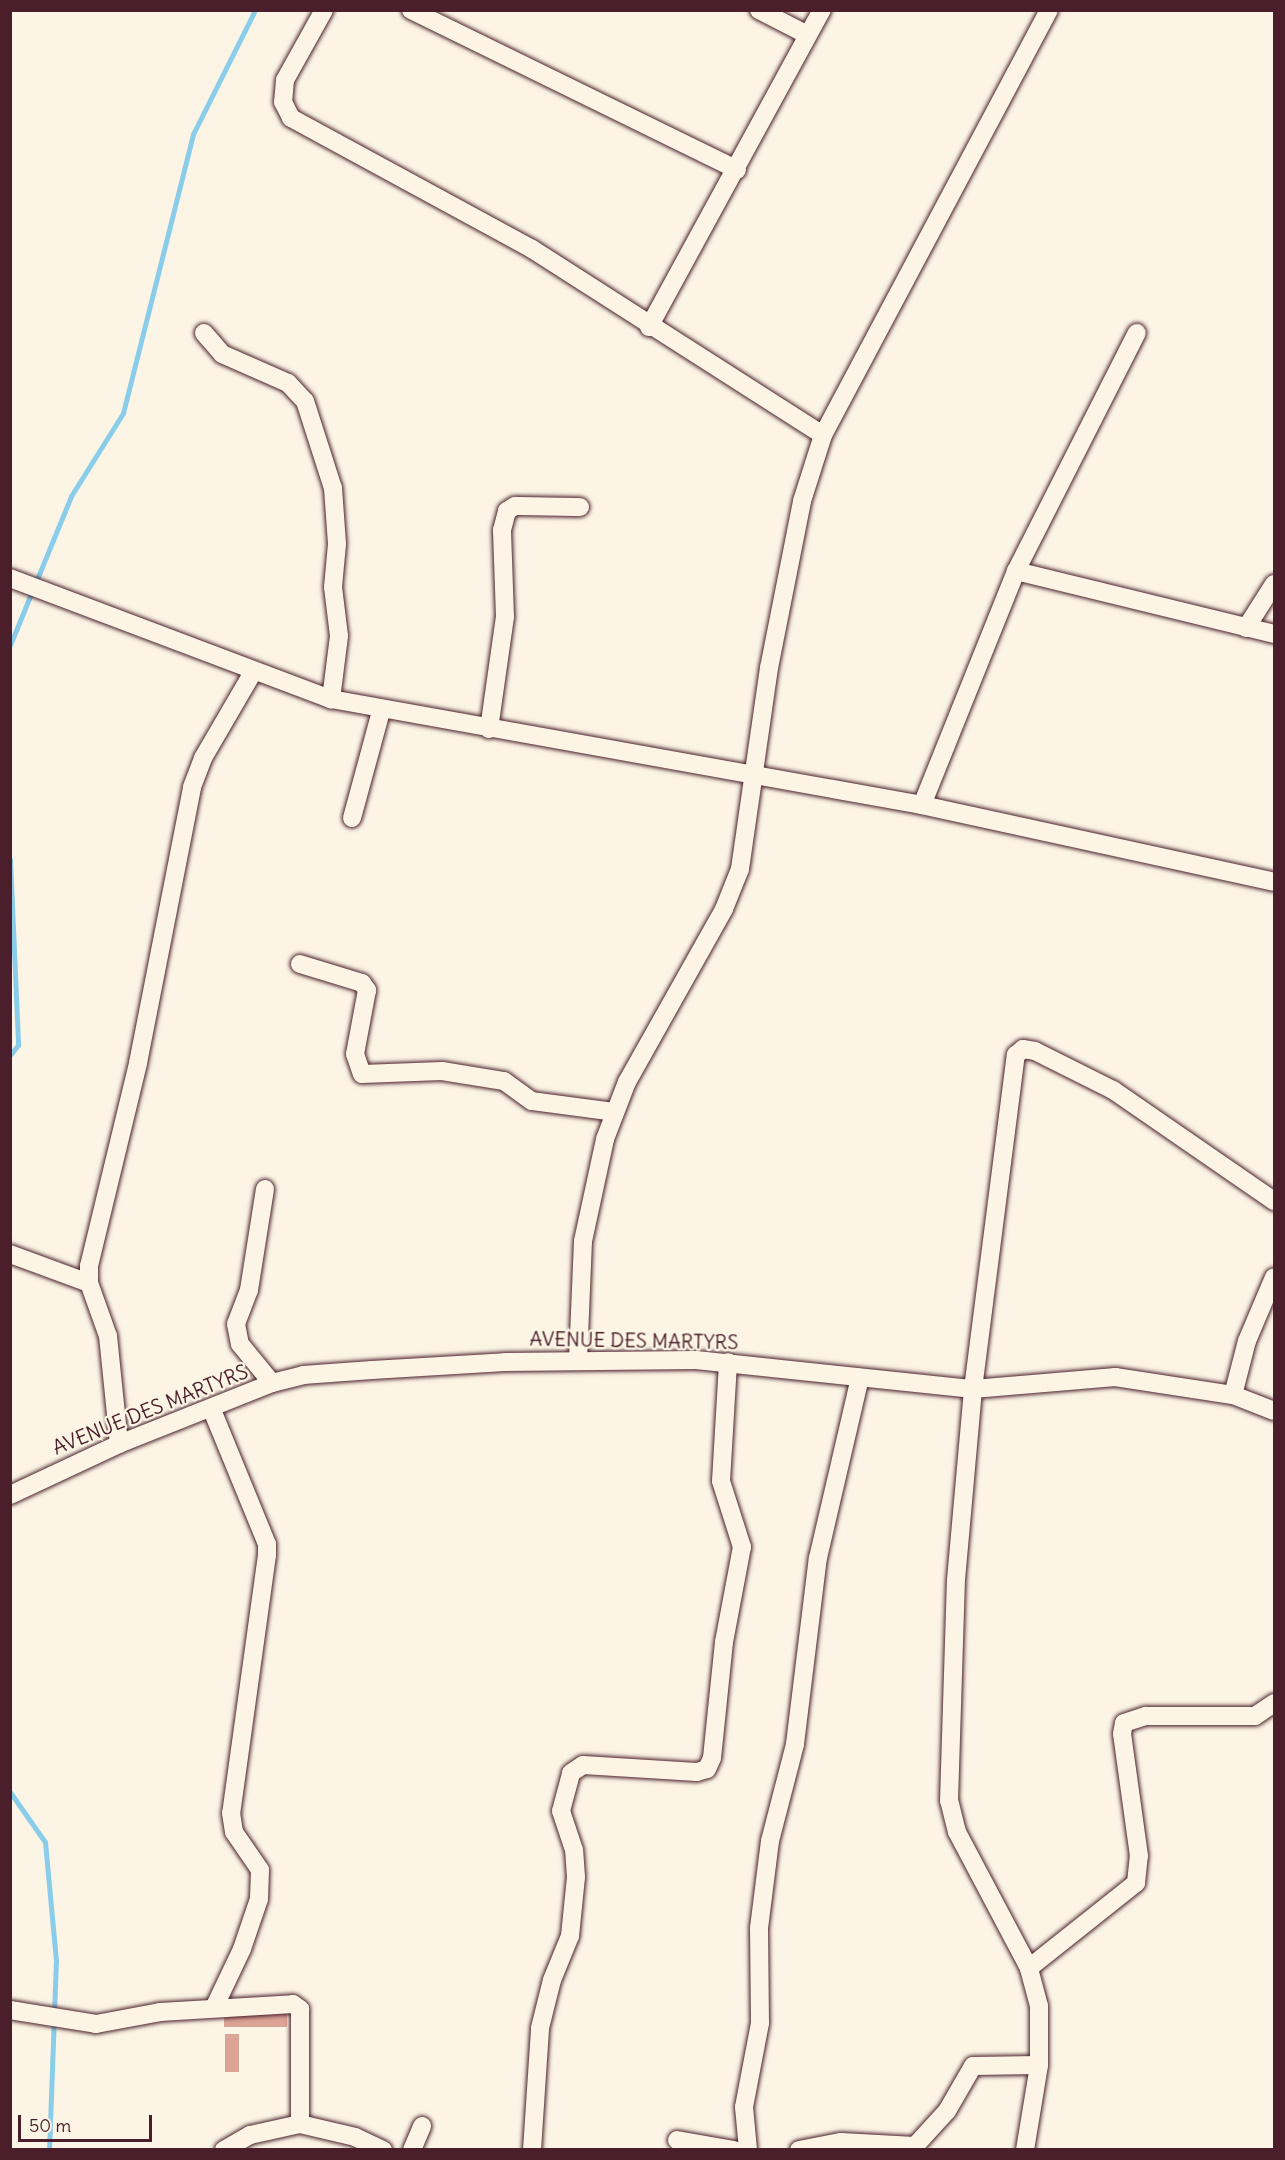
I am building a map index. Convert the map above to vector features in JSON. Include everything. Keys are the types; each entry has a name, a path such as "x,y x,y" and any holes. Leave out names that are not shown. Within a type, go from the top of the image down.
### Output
{"street":[{"path":"324,10 285,80 283,102 291,118 532,249 649,327 823,435"},
{"path":"411,10 737,170"},
{"path":"759,10 806,34"},
{"path":"649,327 737,170 806,34 822,10"},
{"path":"578,1360 583,1241 614,1112 654,1029 724,909 740,869 752,777 802,501 823,435 1049,10"},
{"path":"204,333 222,354 288,383 305,401 333,488 337,544 333,587 339,636 331,699"},
{"path":"922,805 1016,571 1137,333"},
{"path":"489,729 505,616 502,530 507,511 515,506 580,507"},
{"path":"1016,571 1275,634"},
{"path":"10,578 253,672 331,699 381,711 922,805 1275,882"},
{"path":"1246,628 1275,584"},
{"path":"119,1444 108,1336 89,1283 192,787 203,758 253,672"},
{"path":"352,818 381,711"},
{"path":"300,964 362,983 367,990 355,1054 362,1074 442,1071 504,1081 532,1101 614,1112"},
{"path":"1025,2150 1039,2065 1040,2006 1029,1968 985,1878 957,1832 949,1801 953,1611 973,1389 1011,1068 1023,1049 1051,1057 1113,1090 1275,1201"},
{"path":"265,1189 249,1290 236,1324 240,1344 272,1383"},
{"path":"10,1254 89,1283"},
{"path":"1233,1395 1247,1341 1275,1277"},
{"name":"AVENUE DES MARTYRS","path":"10,1495 119,1444 212,1410 272,1383 349,1372 578,1360 729,1362 973,1389 1115,1377 1233,1395 1275,1411"},
{"path":"531,2150 540,2028 552,1980 570,1936 576,1877 574,1850 561,1811 571,1773 584,1765 697,1772 707,1769 712,1758 724,1642 742,1547 721,1481 729,1362"},
{"path":"747,2150 744,2107 760,2023 759,1928 770,1841 795,1744 818,1558 860,1378"},
{"path":"212,1410 267,1545 231,1813 234,1832 260,1870 259,1899 243,1949 214,2008"},
{"path":"1029,1968 1136,1883 1139,1857 1122,1734 1124,1723 1146,1716 1255,1716 1275,1703"},
{"path":"10,2010 96,2025 214,2008 293,2004 300,2009 300,2124"},
{"path":"799,2150 842,2142 915,2146 947,2111 973,2066 1039,2065"},
{"path":"224,2150 250,2135 300,2124 355,2137 383,2150"},
{"path":"412,2150 422,2126"},
{"path":"677,2140 734,2150"}],"building":[{"path":"287,2014 287,2027 224,2027 224,2016"},
{"path":"225,2034 239,2034 239,2072 225,2072"}],"waterway":[{"path":"10,645 71,496 123,413 193,134 255,10"},
{"path":"10,859 18,1045 10,1055"},
{"path":"10,1792 45,1842 56,1960 49,2150"}]}
